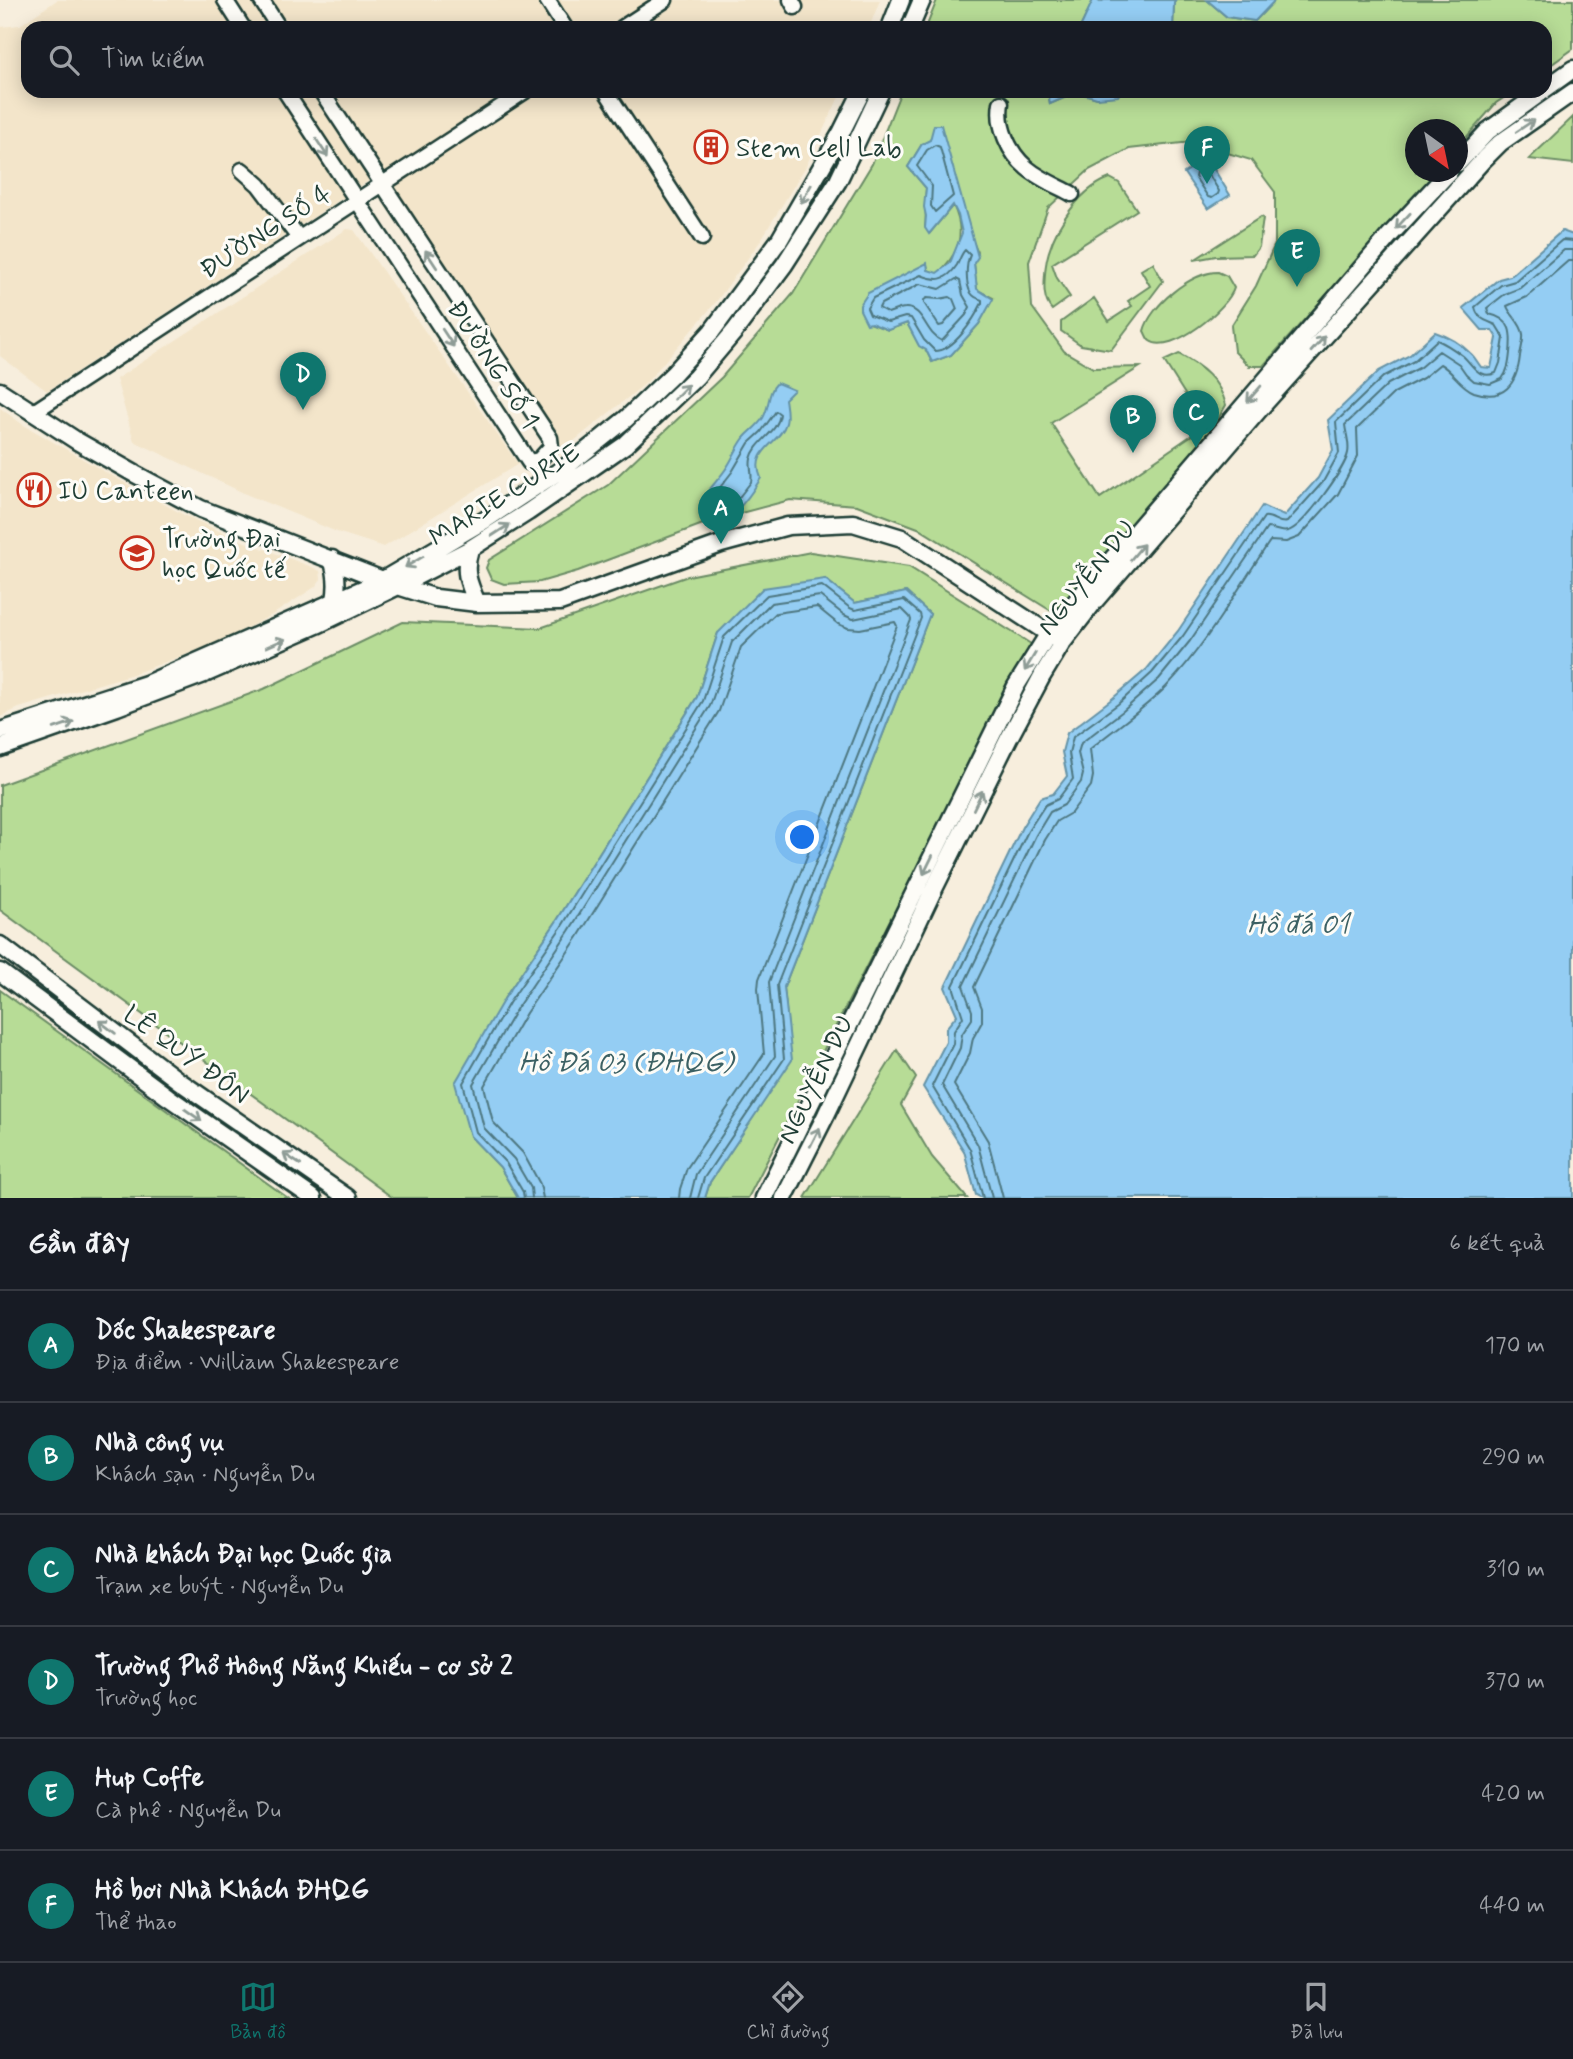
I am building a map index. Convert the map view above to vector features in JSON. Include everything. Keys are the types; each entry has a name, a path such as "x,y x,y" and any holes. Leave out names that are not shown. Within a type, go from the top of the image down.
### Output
{"street":[{"path":"225,0 238,21"},
{"path":"261,0 274,21"},
{"path":"547,0 560,21"},
{"path":"633,21 665,0"},
{"path":"893,21 901,0"},
{"path":"913,21 922,0"},
{"path":"1552,84 1573,69"},
{"name":"NGUYỄN DU","path":"784,1198 931,895 1042,676 1056,638 1093,604 1264,404 1500,143 1573,92"},
{"name":"ĐƯỜNG SỐ 1","path":"290,98 529,462 539,460 551,447 550,438 326,98"},
{"name":"ĐƯỜNG SỐ 4","path":"32,412 514,98"},
{"path":"611,98 702,238"},
{"name":"MARIE CURIE","path":"0,748 207,673 317,625 391,583 567,466 626,419 712,331 780,239 858,98"},
{"name":"MARIE CURIE","path":"0,731 146,684 335,600 391,583 470,549 625,444 696,377 784,265 838,181 878,98"},
{"path":"1468,152 1488,131 1533,98"},
{"path":"1001,103 1003,131 1013,153 1028,169 1072,194"},
{"path":"1488,131 1500,143"},
{"path":"841,133 856,143"},
{"path":"242,170 260,186 299,238"},
{"name":"NGUYỄN DU","path":"764,1198 1016,686 1390,235 1440,182"},
{"path":"0,391 135,474 201,509 436,598 477,603 560,602 721,544 788,526 853,523 902,538 1056,638"},
{"path":"470,549 465,565 468,582 477,603"},
{"path":"332,559 337,572 338,589 335,600"},
{"name":"LÊ QUÝ ĐÔN","path":"0,945 179,1081 348,1198"},
{"name":"LÊ QUÝ ĐÔN","path":"0,972 168,1097 313,1198"},
{"path":"168,1097 179,1081"},
{"path":"255,1158 265,1141"}],"shaded area":[{"path":"57,0 880,0 872,21 26,21"},
{"path":"20,25 21,98 839,98 806,166 759,243 716,302 646,383 564,449 382,172 47,391 0,356 0,27"},
{"path":"347,229 354,230 518,464 384,547 337,532 248,495 134,441 116,379"},
{"name":"Trường Đại học Quốc tế","path":"0,408 22,424 182,514 237,539 312,567 320,571 321,579 315,587 272,615 217,643 133,674 19,708 0,717"}],"green space":[{"path":"937,0 1096,0 1083,21 929,21"},
{"path":"1176,0 1207,0 1227,17 1255,21 1173,21"},
{"path":"1275,0 1573,0 1573,49 1552,64 1552,21 1255,21"},
{"path":"898,98 1049,98 1050,104 1064,98 1504,98 1468,135 1468,119 1405,119 1405,182 1427,182 1263,366 1249,366 1234,351 1231,326 1256,286 1275,244 1275,192 1251,160 1191,142 1129,149 1089,170 1048,208 1029,262 1032,307 1064,351 1093,368 1140,367 1051,423 1100,498 1205,426 1164,361 1179,354 1195,364 1214,381 1226,405 1214,426 1056,614 918,528 857,505 790,500 711,521 578,571 540,582 504,584 491,579 486,568 489,560 608,485 722,377 793,294 872,164","holes":["930,141 977,251 974,263 977,290 993,298 979,324 951,355 932,362 907,323 888,330 870,323 927,264 928,270 937,274 951,259 959,242 959,224 953,205 930,233 925,227 926,188 908,167 922,144"]},
{"path":"1573,117 1573,164 1529,159"},
{"path":"1110,178 1119,183 1137,210 1052,264 1057,278 1070,297 1052,310 1044,288 1047,260 1057,231 1085,193"},
{"path":"1261,217 1259,247 1253,255 1216,256 1194,260"},
{"path":"1153,263 1163,281 1111,350 1081,345 1061,331 1061,322 1094,298 1109,321 1132,306 1128,301 1150,286 1141,270"},
{"path":"1218,272 1227,276 1234,288 1211,317 1171,342 1159,344 1149,340 1144,331 1154,311 1163,301 1184,284"},
{"path":"811,552 909,567 1031,644 748,1198 705,1198 710,1182 791,1060 784,987 930,614 906,592 855,603 825,579 718,633 697,697 556,922 504,999 470,1136 500,1167 518,1198 393,1198 0,910 0,785 264,689 403,622 540,628 688,576"},
{"path":"0,990 288,1198 0,1198"},
{"path":"897,1050 916,1078 901,1105 932,1157 967,1198 805,1198"}],"water":[{"path":"1093,0 1176,0 1173,21 1083,21"},
{"path":"1207,0 1275,0 1255,21 1227,17"},
{"path":"1049,98 1064,98 1050,104"},
{"path":"934,125 941,125 978,257 974,263 977,289 993,299 979,324 951,355 932,362 926,350 919,346 907,323 888,330 867,324 860,305 868,293 927,263 928,270 937,273 950,263 962,233 958,215 953,205 929,234 925,228 926,188 908,167 922,144 930,140"},
{"path":"1207,158 1230,195 1208,209 1184,173"},
{"name":"Hồ đá 01","path":"1562,231 1573,235 1573,1198 982,1198 976,1195 964,1151 923,1087 946,1042 946,1028 957,1015 945,987 1022,827 1040,798 1053,794 1067,776 1062,752 1067,733 1147,669 1178,631 1262,506 1284,516 1318,478 1333,450 1328,420 1379,371 1410,355 1435,332 1462,346 1481,367 1491,368 1497,338 1492,330 1482,330 1463,308 1499,279 1510,276"},
{"path":"777,383 794,390 785,399 787,414 783,430 762,454 758,468 761,478 751,493 734,514 719,518 702,503 742,441 763,418"},
{"name":"Hồ Đá 03 (ĐHQG)","path":"825,579 855,603 906,592 930,614 784,987 792,1060 710,1182 705,1198 518,1198 500,1167 470,1136 455,1083 504,999 556,922 697,697 718,633 763,588"}],"place":[{"name":"Stem Cell Lab","path":"711,147"},
{"name":"Hồ bơi Nhà Khách ĐHQG","path":"1207,184"},
{"name":"Hup Coffe","path":"1297,287"},
{"name":"Trường Phổ thông Năng Khiếu - cơ sở 2","path":"303,410"},
{"name":"Nhà khách Đại học Quốc gia","path":"1196,448"},
{"name":"Nhà công vụ","path":"1133,453"},
{"name":"IU Canteen","path":"34,490"},
{"name":"Dốc Shakespeare","path":"721,544"},
{"name":"Trường Đại học Quốc tế","path":"137,553"}]}
